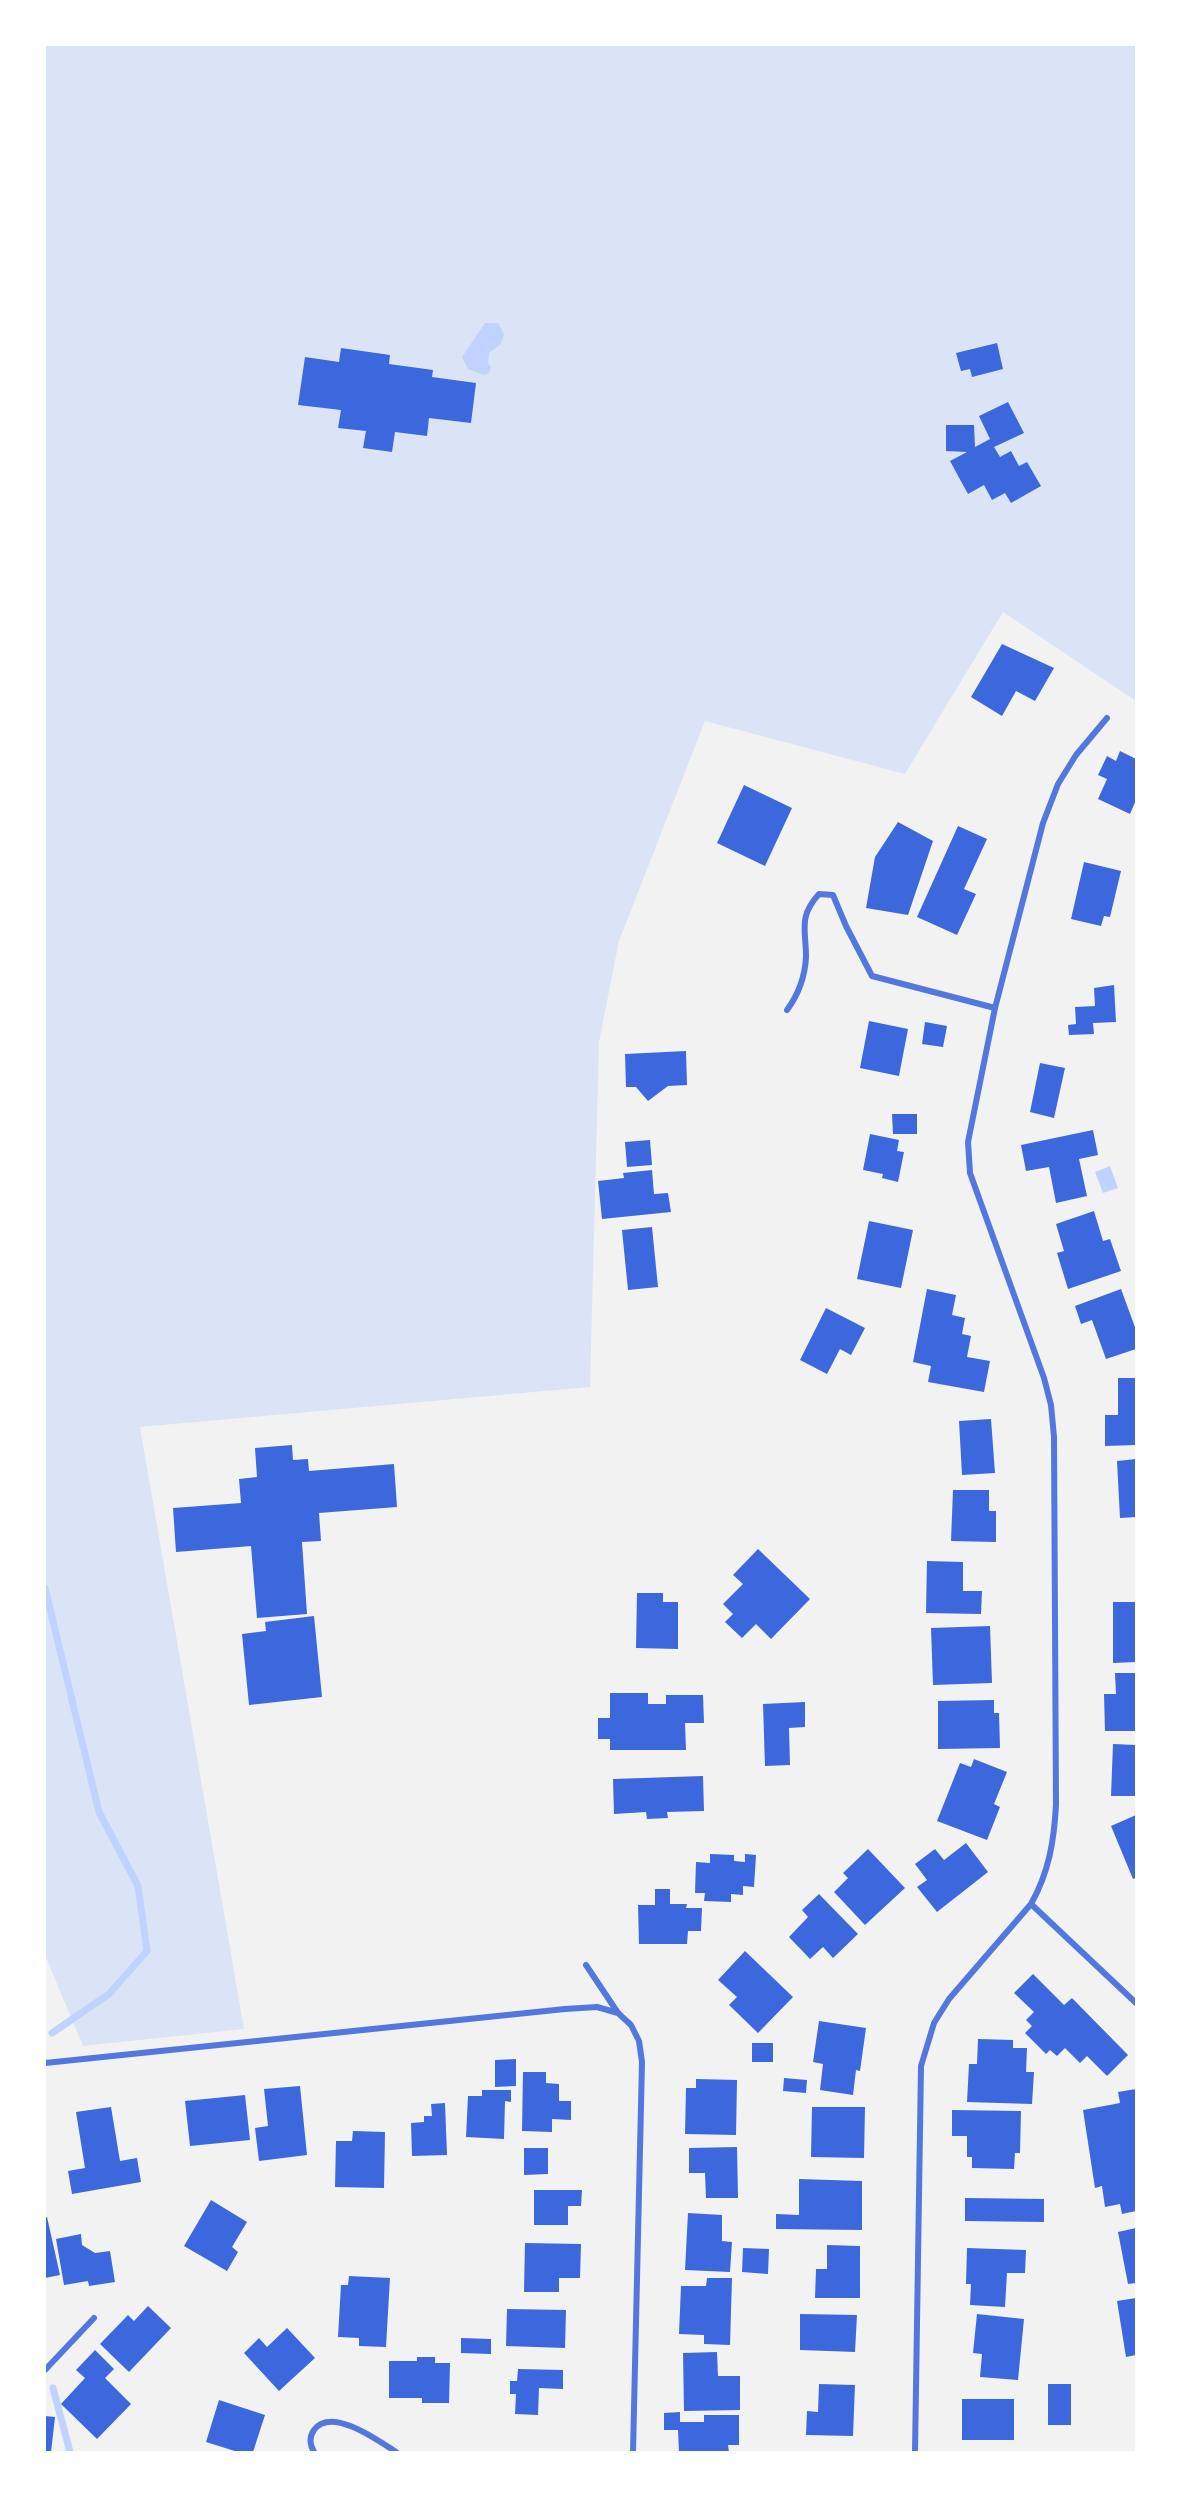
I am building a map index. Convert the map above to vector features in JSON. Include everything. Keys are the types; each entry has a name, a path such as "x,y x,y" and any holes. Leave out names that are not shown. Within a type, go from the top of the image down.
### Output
{"street":[{"path":"915,2452 921,2066 934,2023 949,2000 1032,1904 1041,1887 1050,1860 1055,1834 1054,1437 1051,1405 1044,1378 970,1173 968,1142 995,1008 1043,824 1058,784 1076,755 1107,718"},
{"path":"787,1011 798,994 806,959 803,928 810,904 819,894 833,895 872,976 995,1008"},
{"path":"1032,1904 1136,2002"},
{"path":"586,1965 618,2013 631,2025 639,2041 642,2062 633,2452"},
{"path":"45,2063 565,2008 597,2007 618,2013"},
{"path":"45,2370 94,2318"},
{"path":"314,2452 310,2440 314,2430 320,2424 335,2422 347,2424 396,2452"}],"shaded area":[{"path":"45,45 1136,45 1136,701 1003,612 905,774 705,721 619,941 599,1042 590,1387 140,1427 244,2029 83,2046 45,1955"}],"water":[{"path":"485,323 498,323 504,334 501,344 489,353 488,363 491,367 489,373 484,375 468,369 462,357"},
{"path":"1110,1166 1118,1188 1103,1193 1095,1172"}],"building":[{"path":"997,343 1003,369 972,377 970,369 961,371 956,353"},
{"path":"341,348 390,355 389,364 433,370 432,377 476,383 471,423 429,418 427,436 395,432 392,452 363,448 366,431 338,428 341,410 298,405 305,357 339,362"},
{"path":"1008,402 1024,433 994,447 1000,457 1011,451 1019,466 1027,462 1041,486 1011,503 1005,493 992,500 984,485 968,494 950,461 967,452 946,451 946,425 974,425 975,447 990,439 979,416"},
{"path":"1002,644 1054,668 1035,701 1016,691 1002,716 971,697"},
{"path":"1120,751 1136,759 1136,800 1130,814 1098,799 1107,779 1098,775 1107,756 1116,761"},
{"path":"744,785 792,808 765,866 717,843"},
{"path":"898,822 933,841 908,915 866,908 875,857"},
{"path":"958,826 987,839 964,889 976,894 957,935 917,917"},
{"path":"1084,862 1121,871 1110,917 1104,916 1101,926 1071,919"},
{"path":"1114,985 1116,1022 1093,1023 1094,1034 1069,1035 1068,1025 1076,1024 1075,1007 1095,1006 1094,988"},
{"path":"869,1021 908,1029 899,1076 860,1068"},
{"path":"925,1022 947,1026 943,1047 922,1044"},
{"path":"686,1051 687,1085 668,1086 648,1101 636,1087 626,1087 625,1054"},
{"path":"1040,1063 1065,1068 1054,1118 1030,1112"},
{"path":"892,1114 917,1114 917,1134 893,1134"},
{"path":"1093,1130 1098,1155 1079,1159 1087,1196 1056,1203 1049,1167 1026,1171 1021,1145"},
{"path":"870,1134 899,1140 897,1151 904,1152 898,1182 882,1178 883,1174 863,1170"},
{"path":"650,1140 652,1165 627,1167 625,1142"},
{"path":"652,1170 654,1194 668,1193 671,1212 602,1219 598,1181 624,1178 623,1173"},
{"path":"1094,1211 1103,1241 1110,1239 1121,1271 1068,1289 1057,1253 1064,1251 1056,1224"},
{"path":"869,1221 913,1230 901,1288 857,1279"},
{"path":"652,1227 658,1287 628,1290 622,1230"},
{"path":"927,1289 956,1295 952,1315 965,1318 962,1334 971,1336 967,1357 990,1361 984,1392 928,1382 931,1366 913,1362"},
{"path":"1121,1289 1136,1330 1136,1349 1106,1359 1092,1320 1081,1324 1075,1306"},
{"path":"826,1308 865,1328 851,1355 840,1349 827,1374 800,1360"},
{"path":"1118,1378 1136,1378 1136,1445 1105,1446 1105,1415 1118,1415"},
{"path":"991,1419 995,1473 962,1475 959,1421"},
{"path":"292,1445 293,1460 308,1459 309,1471 394,1464 397,1507 319,1513 321,1541 302,1542 307,1614 257,1618 251,1546 176,1552 173,1508 241,1503 239,1479 257,1477 255,1448"},
{"path":"1136,1459 1136,1517 1120,1518 1117,1461"},
{"path":"953,1490 989,1490 989,1511 996,1511 996,1542 951,1541"},
{"path":"758,1549 810,1599 771,1639 756,1624 742,1638 725,1622 733,1614 723,1604 743,1584 733,1575"},
{"path":"927,1561 963,1562 963,1591 982,1591 981,1614 926,1613"},
{"path":"637,1593 663,1593 663,1602 678,1602 678,1649 636,1648"},
{"path":"1113,1602 1136,1602 1136,1662 1113,1663"},
{"path":"314,1616 322,1697 249,1705 242,1634 266,1631 265,1622"},
{"path":"990,1626 992,1683 933,1685 931,1628"},
{"path":"1115,1673 1136,1673 1136,1731 1105,1731 1104,1694 1116,1694"},
{"path":"610,1693 648,1693 648,1704 666,1704 666,1695 703,1695 704,1723 685,1723 686,1750 610,1750 610,1739 598,1739 598,1718 610,1718"},
{"path":"994,1700 994,1713 999,1713 1000,1748 938,1749 938,1701"},
{"path":"805,1702 805,1727 789,1728 790,1765 765,1766 763,1704"},
{"path":"1113,1744 1136,1745 1136,1796 1111,1796"},
{"path":"974,1759 1007,1772 994,1804 1000,1807 987,1840 937,1821 960,1763 971,1767"},
{"path":"703,1776 704,1811 667,1812 668,1818 647,1819 646,1812 614,1814 613,1779"},
{"path":"1136,1815 1136,1878 1133,1879 1111,1826"},
{"path":"966,1843 988,1872 937,1912 917,1887 927,1880 915,1864 935,1849 944,1860"},
{"path":"868,1849 905,1888 865,1925 834,1892 848,1878 843,1873"},
{"path":"710,1854 734,1855 734,1861 745,1862 745,1854 756,1855 754,1887 743,1886 743,1895 731,1894 731,1902 704,1901 705,1893 695,1893 696,1862 710,1863"},
{"path":"655,1889 670,1889 670,1904 687,1904 686,1908 702,1908 701,1931 688,1931 687,1944 639,1944 638,1905 655,1905"},
{"path":"819,1894 858,1934 833,1958 823,1947 810,1959 789,1937 808,1917 802,1910"},
{"path":"745,1951 793,1997 758,2033 729,2005 737,1997 718,1980"},
{"path":"1033,1974 1064,2005 1072,1998 1128,2055 1107,2076 1087,2056 1080,2063 1065,2048 1057,2056 1050,2050 1046,2054 1025,2033 1032,2026 1026,2020 1034,2012 1014,1993"},
{"path":"819,2021 866,2028 860,2071 856,2070 853,2095 820,2090 823,2064 813,2062"},
{"path":"978,2039 1013,2040 1013,2048 1027,2048 1026,2072 1034,2072 1032,2104 967,2102 969,2064 977,2064"},
{"path":"752,2043 773,2043 773,2062 752,2062"},
{"path":"516,2059 516,2086 495,2087 495,2060"},
{"path":"523,2072 546,2072 546,2083 559,2084 559,2101 571,2101 571,2120 552,2119 552,2132 522,2131"},
{"path":"784,2078 807,2080 806,2093 783,2091"},
{"path":"696,2079 737,2080 736,2135 685,2134 686,2088 696,2088"},
{"path":"300,2086 307,2155 259,2161 255,2128 268,2126 264,2089"},
{"path":"1136,2089 1136,2211 1122,2214 1120,2204 1105,2207 1102,2186 1095,2188 1083,2110 1120,2103 1118,2092"},
{"path":"482,2090 511,2090 511,2102 505,2101 504,2139 466,2137 468,2096 482,2096"},
{"path":"245,2095 250,2140 190,2146 185,2101"},
{"path":"445,2103 447,2155 412,2156 411,2123 424,2122 424,2116 432,2116 431,2104"},
{"path":"111,2107 120,2161 137,2158 141,2182 72,2194 68,2171 85,2168 76,2112"},
{"path":"812,2107 865,2107 864,2158 811,2157"},
{"path":"952,2110 1021,2111 1020,2153 1015,2153 1014,2169 972,2168 972,2157 967,2157 967,2136 952,2136"},
{"path":"353,2131 385,2132 384,2188 335,2187 336,2141 352,2141"},
{"path":"737,2147 738,2198 706,2198 705,2173 689,2173 689,2148"},
{"path":"524,2148 548,2148 548,2174 524,2175"},
{"path":"799,2179 862,2181 862,2230 776,2229 776,2214 799,2215"},
{"path":"534,2190 582,2190 581,2206 568,2206 568,2225 534,2225"},
{"path":"965,2198 1044,2199 1044,2222 965,2221"},
{"path":"211,2200 247,2222 232,2247 238,2252 227,2271 184,2246"},
{"path":"688,2213 722,2215 722,2241 732,2242 730,2272 685,2270"},
{"path":"47,2217 60,2275 45,2278 45,2218"},
{"path":"1136,2228 1136,2283 1128,2284 1118,2232"},
{"path":"81,2234 82,2245 95,2253 110,2251 115,2282 89,2286 88,2281 64,2285 56,2239"},
{"path":"525,2243 581,2244 580,2278 559,2278 559,2292 524,2292"},
{"path":"827,2245 860,2246 860,2298 815,2298 816,2269 827,2269"},
{"path":"743,2248 769,2249 768,2274 742,2272"},
{"path":"967,2248 1026,2250 1025,2273 1007,2273 1005,2307 970,2305 971,2284 966,2284"},
{"path":"349,2276 390,2278 386,2347 359,2346 359,2338 338,2337 341,2285 348,2285"},
{"path":"707,2278 732,2278 730,2345 704,2344 704,2335 679,2334 681,2286 706,2286"},
{"path":"1136,2298 1136,2355 1126,2357 1117,2301"},
{"path":"148,2306 171,2328 129,2372 100,2344 128,2315 134,2321"},
{"path":"507,2309 566,2310 565,2348 506,2346"},
{"path":"800,2314 857,2315 855,2352 800,2350"},
{"path":"977,2314 1024,2319 1018,2380 980,2377 982,2354 973,2353"},
{"path":"287,2328 315,2358 279,2391 244,2353 259,2338 267,2347"},
{"path":"461,2338 491,2339 491,2354 461,2353"},
{"path":"95,2350 114,2369 105,2378 131,2404 97,2439 61,2404 85,2378 76,2370"},
{"path":"717,2352 718,2376 740,2376 740,2410 684,2411 683,2353"},
{"path":"417,2357 435,2357 435,2363 450,2363 449,2403 422,2403 422,2398 389,2398 389,2361 417,2361"},
{"path":"518,2369 563,2370 563,2389 539,2388 538,2415 515,2414 516,2394 510,2394 510,2381 517,2381"},
{"path":"819,2384 855,2385 853,2436 806,2435 807,2411 818,2412"},
{"path":"1048,2384 1071,2384 1071,2425 1048,2425"},
{"path":"962,2399 1014,2399 1014,2440 962,2440"},
{"path":"219,2400 265,2415 253,2452 238,2452 206,2442"},
{"path":"680,2412 680,2422 704,2422 704,2415 739,2415 739,2445 728,2445 729,2452 679,2452 678,2430 664,2430 664,2413"},
{"path":"45,2416 55,2417 51,2452 45,2452"}],"waterway":[{"path":"45,1588 99,1812 138,1886 147,1951 109,1994 52,2033"},
{"path":"53,2388 70,2452"}]}
